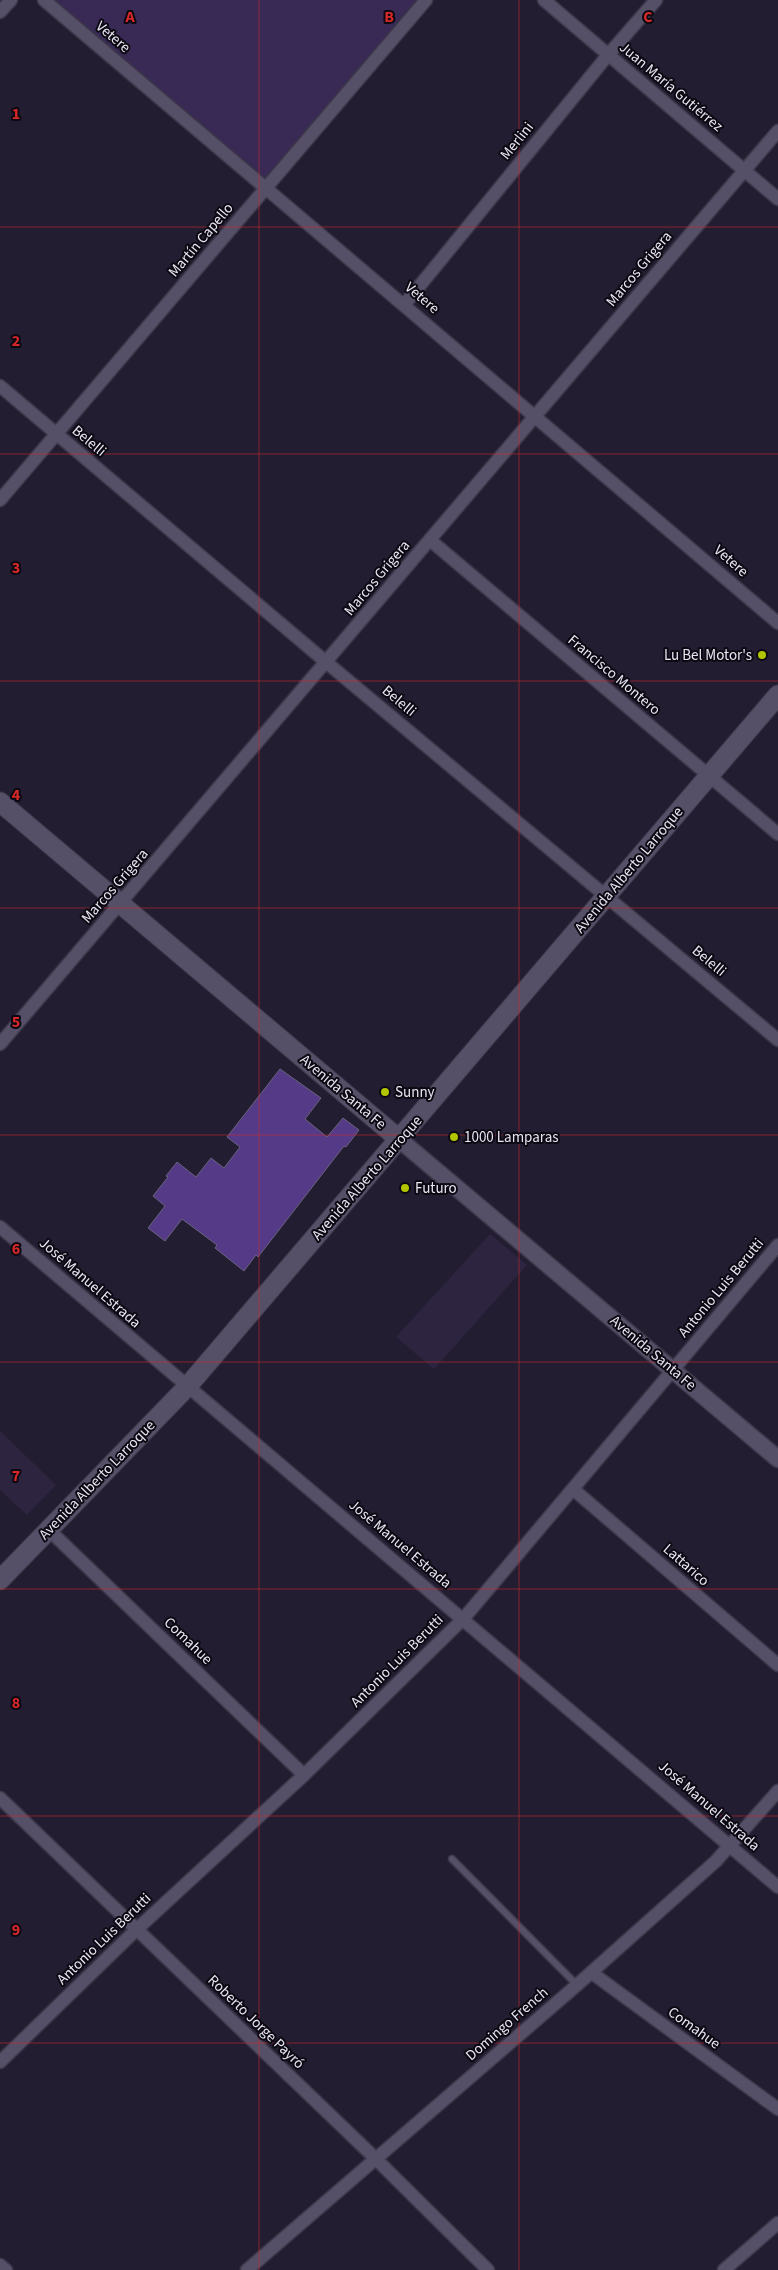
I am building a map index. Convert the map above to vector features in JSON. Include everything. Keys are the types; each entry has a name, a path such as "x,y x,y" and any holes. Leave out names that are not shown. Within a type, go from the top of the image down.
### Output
{"main road":[{"name":"Avenida Alberto Larroque","path":"0,1580 187,1387 400,1140 778,695"},
{"name":"Avenida Santa Fe","path":"0,802 400,1140"}],"street":[{"path":"0,12 11,0"},
{"name":"Vetere","path":"44,0 778,623"},
{"name":"Martín Capello","path":"0,500 426,0"},
{"name":"Juan María Gutiérrez","path":"544,0 778,199"},
{"name":"Merlini","path":"404,305 608,55 656,0"},
{"name":"Marcos Grigera","path":"0,1044 778,131"},
{"name":"Belelli","path":"0,386 778,1040"},
{"name":"Francisco Montero","path":"430,540 778,834"},
{"name":"Avenida Santa Fe","path":"400,1140 778,1459"},
{"name":"José Manuel Estrada","path":"0,1227 187,1387 464,1618 778,1887"},
{"name":"Antonio Luis Berutti","path":"0,2062 136,1930 304,1776 464,1618 778,1245"},
{"name":"Lattarico","path":"573,1489 778,1665"},
{"name":"Comahue","path":"49,1530 304,1776"},
{"name":"Domingo French","path":"247,2270 592,1973 731,1847 778,1791"},
{"name":"Roberto Jorge Payró","path":"0,1798 375,2158 488,2270"},
{"name":"Comahue","path":"592,1973 778,2110"},
{"path":"724,2270 778,2224"},
{"path":"0,2265 6,2270"}],"lane":[{"path":"452,1859 577,1985"}],"shaded area":[{"path":"52,0 426,0 266,188"},
{"path":"490,1234 527,1265 434,1369 396,1337"},
{"path":"0,1431 56,1485 27,1515 0,1490"}],"building":[{"path":"280,1069 321,1098 305,1119 327,1137 343,1118 359,1130 346,1147 344,1146 258,1257 256,1255 244,1271 215,1248 217,1245 182,1219 165,1241 148,1228 165,1206 153,1196 168,1177 166,1176 177,1162 196,1177 211,1158 224,1168 240,1147 227,1137"}],"place":[{"name":"Lu Bel Motor's","path":"762,655"},
{"name":"Sunny","path":"385,1092"},
{"name":"1000 Lamparas","path":"454,1137"},
{"name":"Futuro","path":"405,1188"}]}
